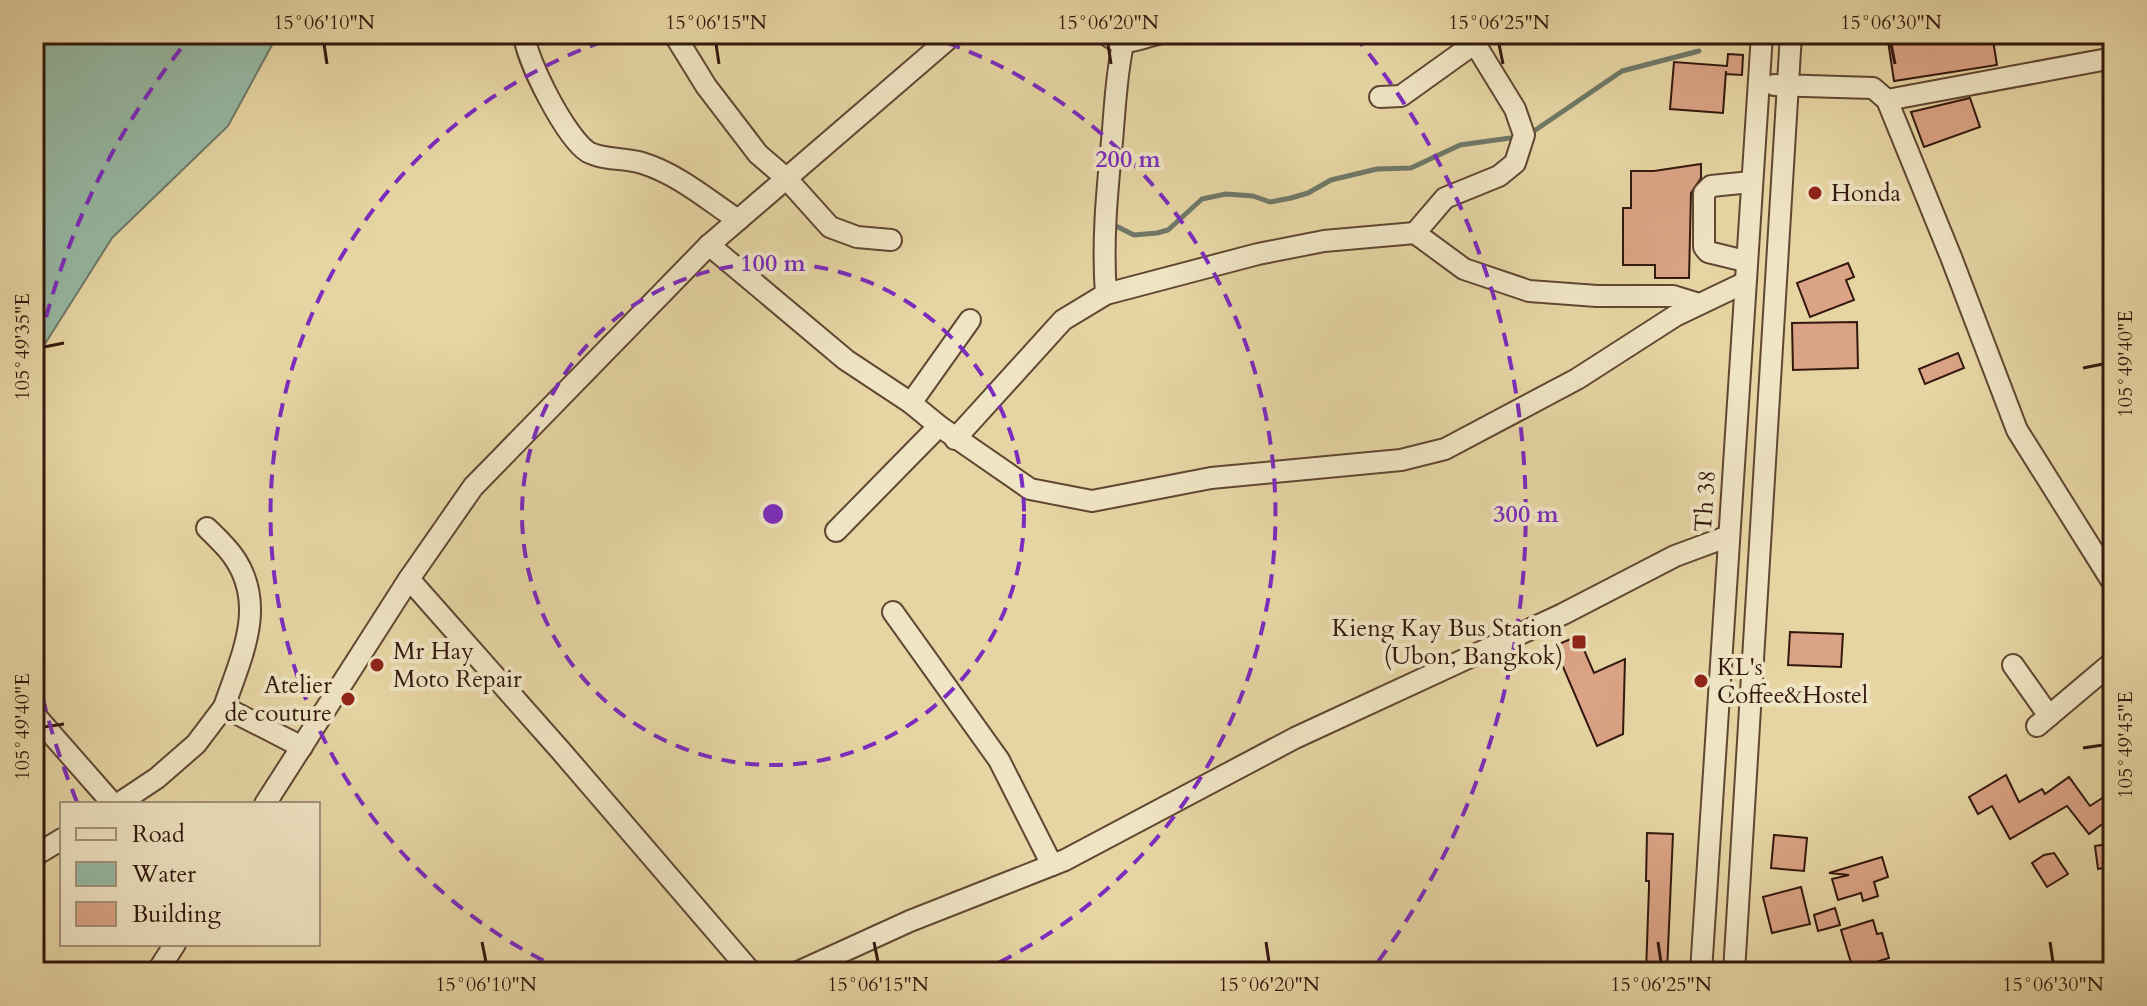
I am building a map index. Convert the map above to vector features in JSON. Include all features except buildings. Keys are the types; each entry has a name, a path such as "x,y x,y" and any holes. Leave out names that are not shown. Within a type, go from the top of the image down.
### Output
{"street":[{"path":"524,34 525,47 534,70 573,138 589,153 643,163 677,178 738,220"},
{"path":"674,34 706,86 758,154 786,178 830,227 857,237 891,240"},
{"path":"266,802 409,579 473,487 709,245 954,34"},
{"path":"1106,294 1104,265 1116,76 1114,39 1158,34"},
{"name":"Th 38","path":"1701,972 1762,34"},
{"path":"1734,972 1791,34"},
{"path":"1380,97 1401,96 1472,38 1515,109 1524,135 1515,163 1499,176 1445,198 1415,233"},
{"path":"1887,100 2113,58"},
{"path":"1758,84 1873,88 1887,100 2017,430 2105,556 2113,583"},
{"path":"1745,261 1708,252 1704,247 1704,193 1711,186 1751,182"},
{"path":"836,531 947,432 1063,320 1106,294 1258,254 1324,241 1415,233 1464,269 1529,291 1597,296 1673,296 1699,304"},
{"path":"709,245 846,360 1030,489 1092,501 1211,478 1401,460 1445,449 1577,379 1675,316 1744,283"},
{"path":"911,403 970,320"},
{"path":"118,802 157,778 196,744 224,707 249,636 252,610 248,582 233,556 207,528"},
{"path":"798,972 910,921 1052,865 1295,738 1563,614 1675,556 1729,536"},
{"path":"409,579 751,972"},
{"path":"893,612 999,760 1052,865"},
{"path":"2013,665 2043,721 2113,662"},
{"path":"224,707 302,747"},
{"path":"34,714 113,802"},
{"path":"34,856 60,840"},
{"path":"157,972 174,946"}],"water":[{"path":"34,34 278,34 228,126 112,238 34,357"}],"waterway":[{"path":"1534,131 1622,71 1699,51"},
{"path":"1112,224 1134,235 1157,233 1168,230 1202,199 1226,194 1253,196 1270,202 1291,198 1308,193 1331,180 1377,169 1411,168 1460,145 1510,138"}],"place":[{"name":"Honda","path":"1815,193"},
{"name":"Kieng Kay Bus Station (Ubon, Bangkok)","path":"1579,642"},
{"name":"Mr Hay Moto Repair","path":"377,665"},
{"name":"KL's Coffee&Hostel","path":"1701,681"},
{"name":"Atelier de couture","path":"348,699"}]}
